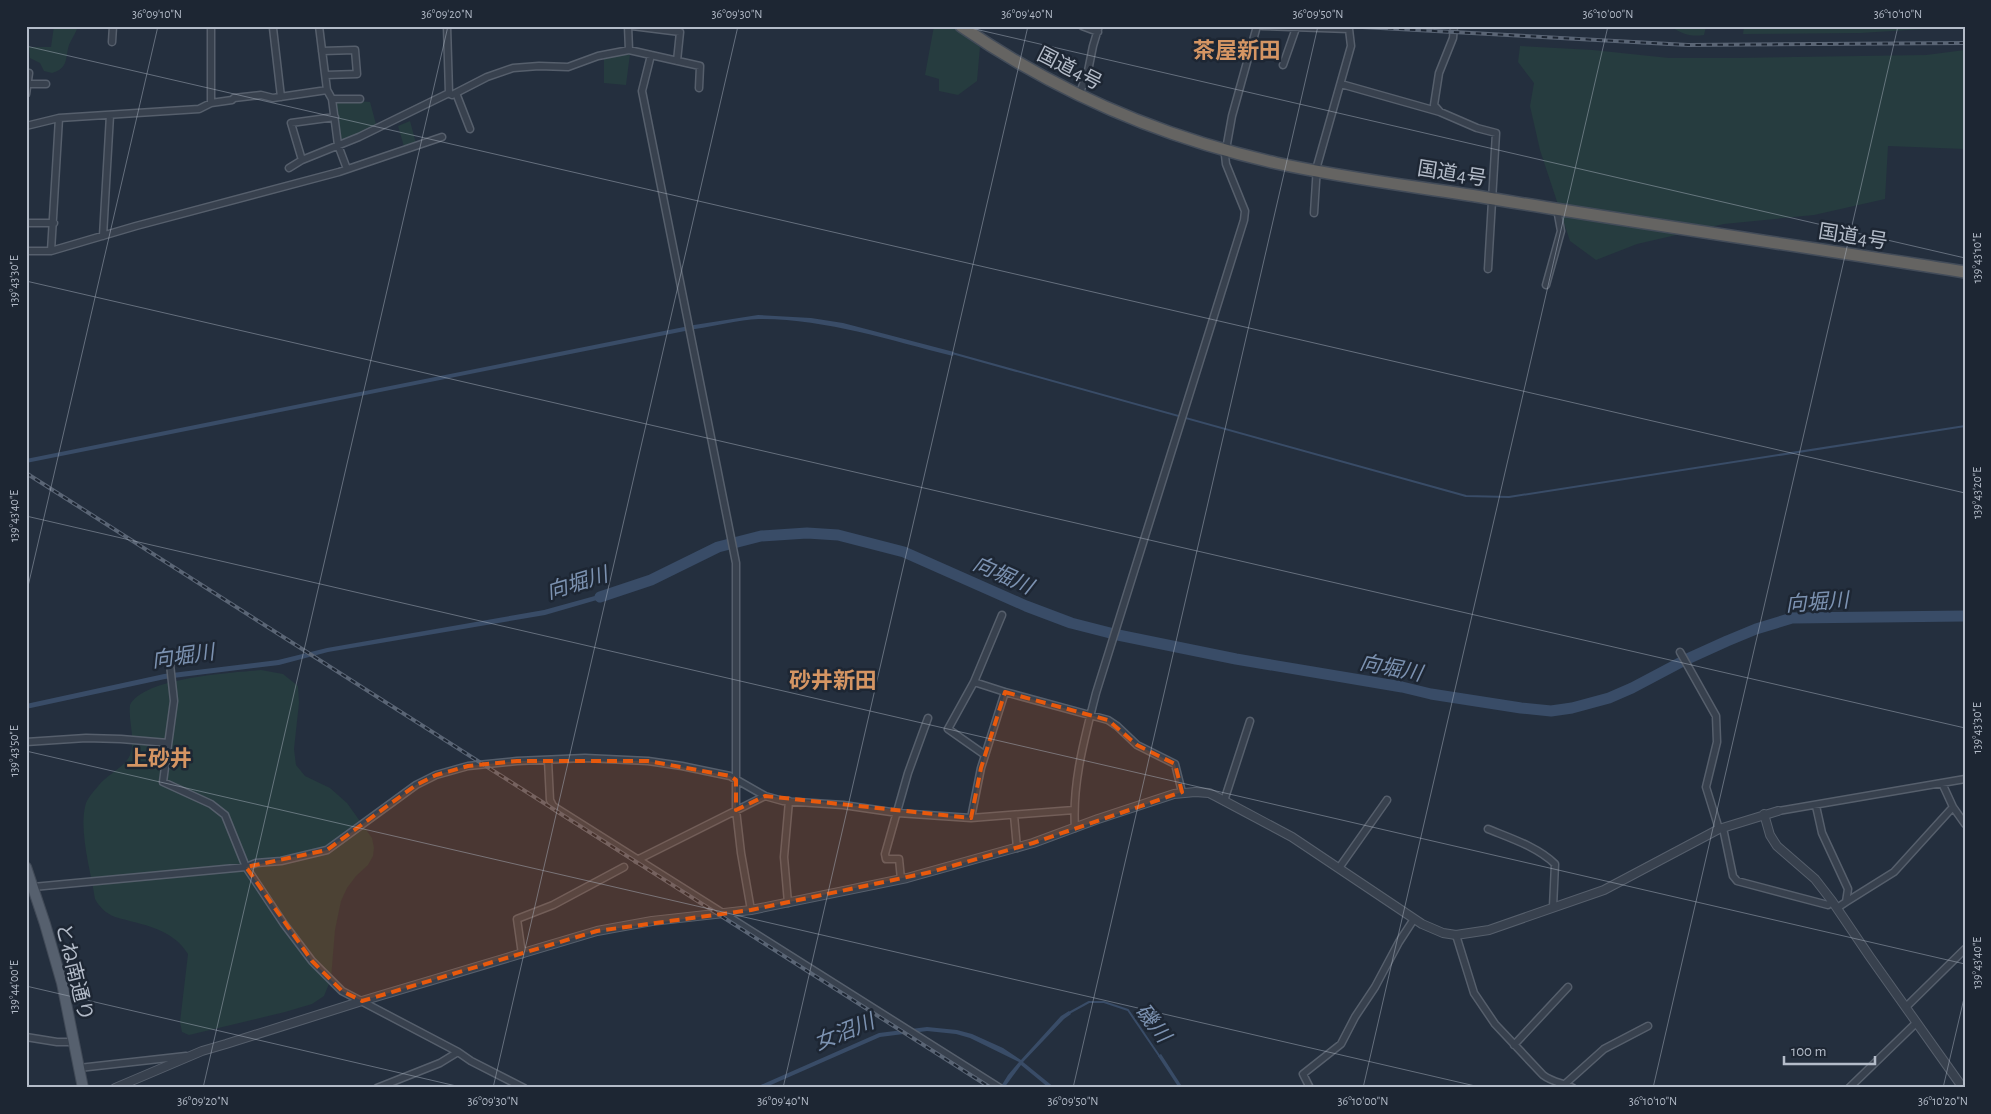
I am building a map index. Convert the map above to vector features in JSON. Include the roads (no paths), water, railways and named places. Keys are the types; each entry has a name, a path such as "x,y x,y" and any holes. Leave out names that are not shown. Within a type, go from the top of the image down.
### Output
{"highway":[{"name":"国道4号","path":"961,26 1008,57 1079,95 1140,122 1225,150 1316,170 1965,272"}],"main road":[{"name":"とね南通り","path":"26,867 62,983 82,1088"}],"street":[{"path":"112,42 113,26"},
{"path":"211,26 211,103"},
{"path":"319,26 327,90 332,99 338,145 346,169"},
{"path":"447,26 453,93 470,129"},
{"path":"628,26 629,50"},
{"path":"632,26 680,32 677,62"},
{"path":"1079,95 1088,71 1092,46 1099,29 1082,26"},
{"path":"1075,828 1074,810 1079,759 1091,714 1182,412 1244,220 1245,211 1226,164 1225,150 1232,116 1257,26"},
{"path":"1262,26 1349,30 1351,46 1316,170 1314,213"},
{"path":"1440,112 1434,105 1439,73 1453,38 1454,26"},
{"path":"273,28 280,97"},
{"path":"1283,65 1296,28"},
{"path":"322,51 355,50 357,74 326,75"},
{"path":"289,168 302,160 487,77 513,68 539,66 568,67 598,56 629,50 700,66 699,88"},
{"path":"651,55 642,91 736,563 736,810 751,910"},
{"path":"26,94 30,73"},
{"path":"28,84 46,84"},
{"path":"1341,84 1440,112 1477,128 1496,132 1488,269"},
{"path":"26,126 59,118 199,108 211,103 261,95 273,98 327,90"},
{"path":"332,99 360,99"},
{"path":"103,236 110,115"},
{"path":"302,160 291,123 335,117"},
{"path":"51,251 59,118"},
{"path":"26,251 51,251 346,169 442,137"},
{"path":"1546,285 1561,231 1557,209"},
{"path":"26,224 54,223"},
{"path":"985,755 948,729 974,682 1002,615"},
{"path":"1681,653 1716,716 1717,742 1706,788 1721,828 1733,876 1737,881 1828,905 1832,901"},
{"path":"169,655 174,701 163,782 210,804 225,815 246,868 312,961 342,991 524,1088"},
{"path":"974,682 1108,720 1137,745 1175,764 1182,792"},
{"path":"971,818 985,755 1005,692"},
{"path":"902,879 899,858 886,859 885,854 908,773 928,718"},
{"path":"1224,801 1250,721"},
{"path":"26,742 86,738 168,743"},
{"path":"33,887 246,868 256,863 281,861 327,850 416,786 447,772 468,766 548,760 584,758 648,761 730,776 765,796 789,801 842,805 896,813 971,818 1074,810"},
{"path":"548,760 551,804 917,1038 999,1087"},
{"path":"115,1088 192,1056 362,1001 608,929 751,910 902,879 1017,848 1157,798 1182,792 1209,793 1292,837 1414,919 1434,930 1456,935 1489,930 1617,884 1721,828 1764,814 1965,779"},
{"path":"1942,783 1953,806 1965,824"},
{"path":"637,860 765,796"},
{"path":"1339,868 1387,800"},
{"path":"788,903 784,857 789,801"},
{"path":"1816,806 1822,833 1848,888 1846,902"},
{"path":"1837,908 1894,872 1953,806"},
{"path":"1764,814 1770,835 1777,846 1814,879 1832,901 1963,1088"},
{"path":"1014,815 1017,848"},
{"path":"1488,829 1522,844 1550,859 1555,864 1553,907"},
{"path":"522,954 517,919 554,905 624,867"},
{"path":"1310,1088 1303,1074 1341,1044 1354,1017 1375,988 1399,942 1414,919"},
{"path":"1456,935 1474,993 1495,1024 1543,1075 1551,1081 1573,1088"},
{"path":"1906,1007 1965,949"},
{"path":"1514,1045 1568,987"},
{"path":"1849,1088 1916,1023"},
{"path":"1565,1084 1604,1049 1648,1026"},
{"path":"26,1037 57,1042 74,1042"},
{"path":"378,1088 440,1063 458,1052"},
{"path":"79,1068 192,1056"}],"water":[{"path":"758,315 811,318 843,323 954,352 953,356 833,326 759,319 695,329 26,463 26,459 694,325"},
{"path":"613,591 614,595 545,615 328,652 279,665 165,679 26,709 26,704 164,674 278,660 327,648 544,610"},
{"path":"1069,1011 1071,1014 1023,1062 1055,1088 1049,1088 1021,1065 1004,1088 1000,1088 1019,1062 970,1038 956,1034 927,1031 880,1037 764,1088 754,1088 879,1033 927,1027 957,1030 972,1034 1003,1048 1021,1060 1061,1016"},
{"path":"1161,1054 1183,1088 1179,1088 1158,1056"}],"waterway":[{"path":"952,353 1466,496 1509,497 1965,426"},
{"name":"向堀川","path":"600,597 651,580 718,547 761,536 807,533 838,535 904,552 1026,606 1071,623 1118,635 1236,659 1402,687 1431,694 1551,711 1572,708 1609,698 1727,641 1756,629 1792,618 1965,616"},
{"name":"磯川","path":"1069,1013 1089,1002 1104,1002 1128,1010 1160,1057"}],"railway":[{"path":"1344,26 1688,45 1965,43"},
{"path":"26,473 991,1088"}],"district":[{"name":"茶屋新田","path":"1237,50"},
{"name":"砂井新田","path":"833,680"},
{"name":"上砂井","path":"159,758"}],"water label":[{"name":"女沼川","path":"844,1032"}]}
